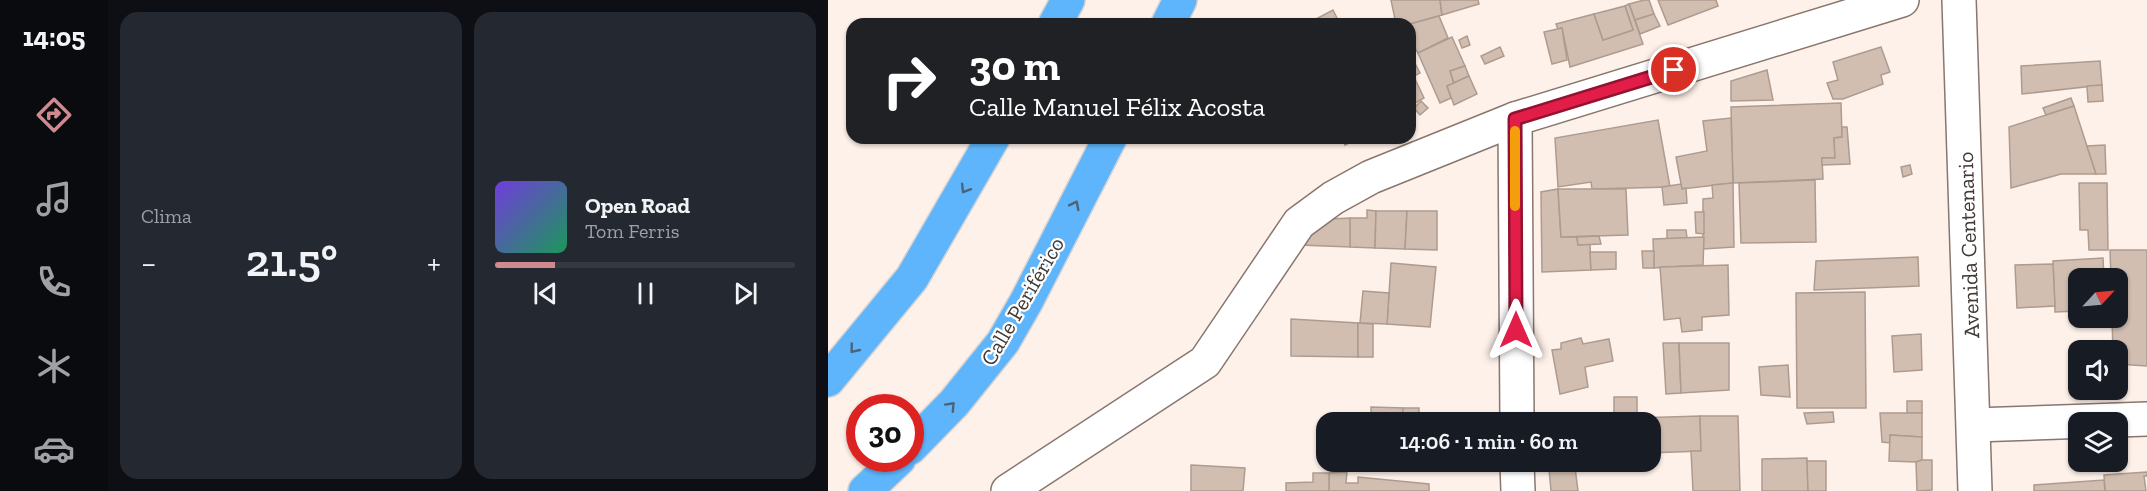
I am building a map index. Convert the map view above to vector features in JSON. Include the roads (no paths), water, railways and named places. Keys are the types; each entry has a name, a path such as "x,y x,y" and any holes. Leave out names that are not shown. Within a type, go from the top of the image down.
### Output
{"highway":[{"path":"1058,18 1068,0"},
{"path":"1171,18 1180,0"},
{"path":"828,380 912,278 990,144"},
{"name":"Calle Periférico","path":"924,434 954,403 1003,342 1107,144"},
{"path":"865,491 885,472"}],"street":[{"path":"1008,491 1205,362 1299,223 1333,198 1371,177 1515,119 1902,0"},
{"name":"Avenida Centenario","path":"1959,0 1975,491"},
{"path":"1515,119 1517,412"},
{"path":"1974,425 2147,419"},
{"path":"1517,472 1518,491"}]}
